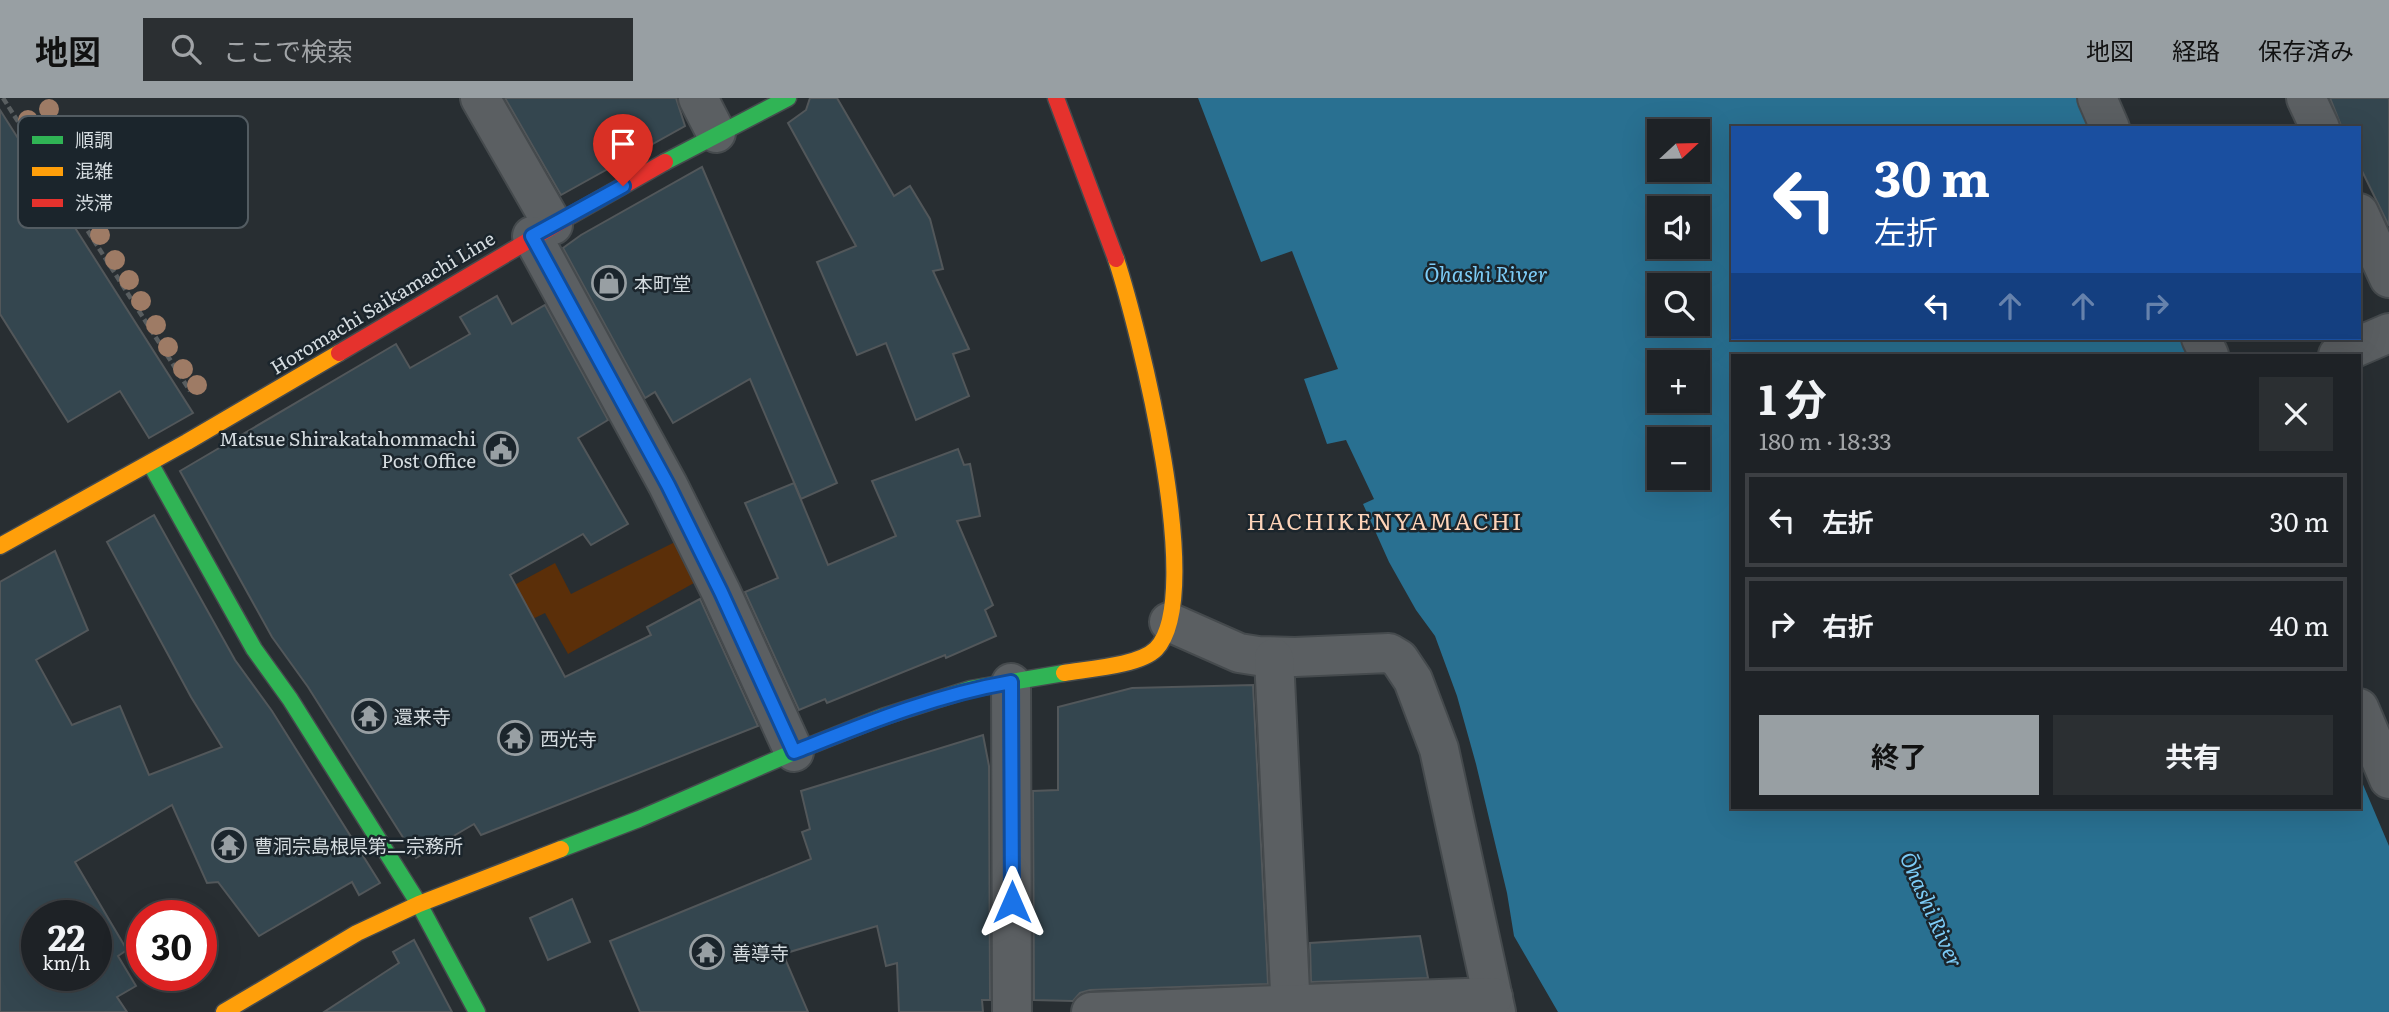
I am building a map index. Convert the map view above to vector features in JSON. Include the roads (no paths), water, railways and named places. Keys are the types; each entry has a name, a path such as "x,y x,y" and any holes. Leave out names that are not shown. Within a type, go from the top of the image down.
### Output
{"street":[{"path":"480,98 721,592 794,752"},
{"path":"698,98 716,133"},
{"name":"Horomachi Saikamachi Line","path":"0,546 213,427 543,231 716,133 788,98"},
{"path":"224,1012 357,933 419,904 639,820 794,752 907,709 970,690 1132,661 1155,650 1163,640 1172,604 1174,570 1167,474 1147,369 1115,255 1056,98"},
{"path":"2097,98 2109,126"},
{"path":"2306,98 2319,126"},
{"path":"2361,217 2389,278"},
{"path":"2340,354 2389,333"},
{"path":"150,463 254,649 290,699 419,904 477,1012"},
{"path":"1091,1012 1494,1004 1443,762 1421,699 1406,667 1389,653 1274,658 1239,653 1169,622"},
{"path":"1274,658 1290,1009"},
{"path":"1011,682 1012,1012"},
{"path":"2361,713 2389,779"}],"water":[{"name":"Ōhashi River","path":"1198,98 2079,98 2091,126 1731,126 1731,340 2182,340 2189,354 1731,354 1731,809 2361,809 2361,780 2389,846 2389,1012 1558,1012 1514,936 1507,893 1476,764 1457,696 1435,636 1416,610 1389,562 1363,504 1374,499 1346,440 1327,444 1304,379 1338,369 1292,251 1261,262"}],"place":[{"name":"本町堂","path":"609,283"},
{"name":"Matsue Shirakatahommachi Post Office","path":"501,449"},
{"name":"還来寺","path":"369,716"},
{"name":"西光寺","path":"515,738"},
{"name":"曹洞宗島根県第二宗務所","path":"229,845"},
{"name":"善導寺","path":"707,952"}],"district":[{"name":"HACHIKENYAMACHI","path":"1385,520"}]}
